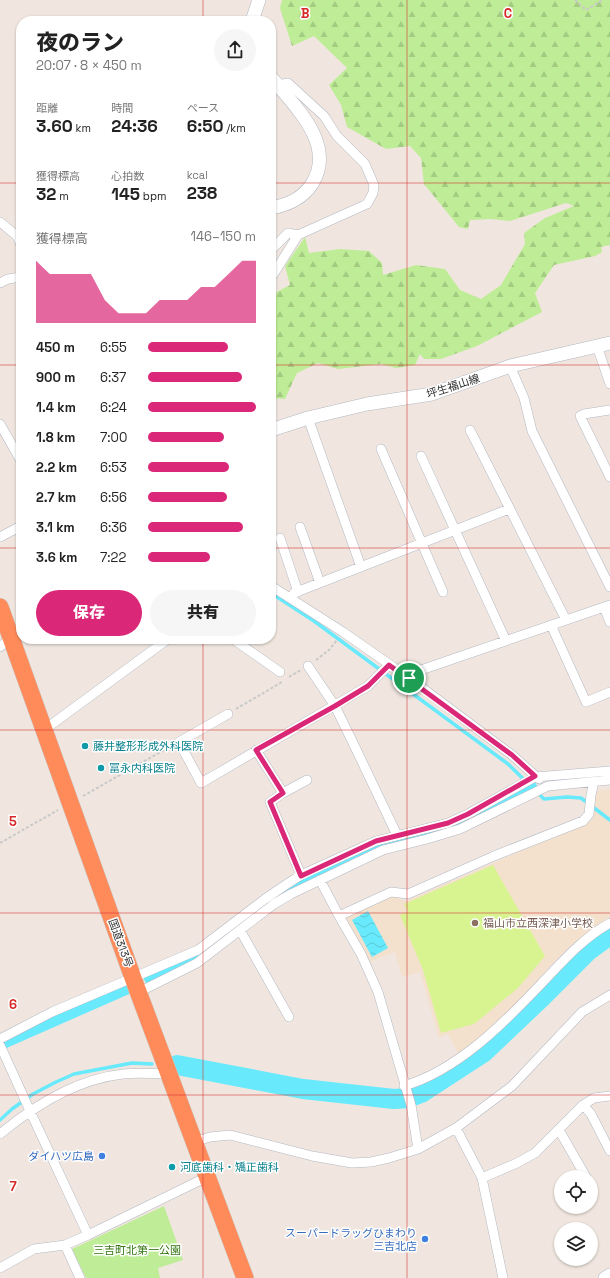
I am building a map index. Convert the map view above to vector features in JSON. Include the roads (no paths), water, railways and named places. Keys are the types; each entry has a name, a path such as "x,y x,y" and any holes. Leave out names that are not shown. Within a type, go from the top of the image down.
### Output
{"highway":[{"name":"国道313号","path":"0,607 136,985 245,1278"}],"main road":[{"path":"254,16 259,0"},
{"path":"276,84 310,126 320,148 320,160 316,176 299,199 283,206 276,207"},
{"name":"坪生福山線","path":"276,428 308,418 367,404 432,394 510,366 604,344"},
{"path":"605,1278 610,1275"}],"street":[{"path":"276,81 288,83 324,116 337,136 365,164 374,185 373,193 367,204 298,235 276,270"},
{"path":"0,222 16,235"},
{"path":"276,245 288,232 298,235"},
{"path":"0,282 16,278"},
{"path":"604,344 610,384"},
{"path":"510,366 524,398 532,431 610,587"},
{"path":"610,410 580,416 610,477"},
{"path":"308,418 360,567"},
{"path":"0,424 16,452"},
{"path":"470,430 566,620"},
{"path":"381,449 443,592"},
{"path":"421,456 506,641"},
{"path":"292,599 294,593 509,509"},
{"path":"300,527 320,583"},
{"path":"0,537 16,529"},
{"path":"280,538 298,592"},
{"path":"276,589 343,632 388,666 409,678 512,755 533,778 545,788"},
{"path":"409,678 418,671 607,606 610,622"},
{"path":"551,625 586,702 610,692"},
{"path":"44,730 161,644"},
{"path":"240,644 280,672"},
{"path":"308,666 335,706 397,835"},
{"path":"228,714 180,742 201,783 368,686 388,666"},
{"path":"256,750 283,793"},
{"path":"136,985 198,950 265,899 301,876 376,841 448,823 468,814 533,778 610,771"},
{"path":"301,876 270,802 307,780"},
{"path":"0,1039 52,1012 136,985 197,962 274,904 383,850 427,839 460,828 545,788 610,780"},
{"path":"338,916 390,892 408,894 494,856 583,821 589,814 594,782"},
{"path":"320,880 338,916 361,954 378,992 405,1089 411,1105 418,1148"},
{"path":"405,1089 461,1057 484,1040 516,1010 576,947 596,931 610,923"},
{"path":"240,930 289,1017"},
{"path":"194,1142 210,1137 230,1135 305,1155 352,1163 371,1162 389,1158 418,1148 456,1128 512,1086 582,1012 610,995"},
{"path":"0,1045 88,1235"},
{"path":"0,1134 29,1109 79,1084 123,1074 169,1074"},
{"path":"482,1178 517,1163 535,1153 559,1130 582,1104 594,1098 610,1096"},
{"path":"582,1104 591,1114 610,1151"},
{"path":"456,1128 482,1178 503,1278"},
{"path":"559,1130 582,1170"},
{"path":"0,1268 34,1249 64,1245 88,1235 207,1177"},
{"path":"64,1245 80,1278"}],"water":[{"path":"368,911 388,948 372,957 352,920"}],"waterway":[{"path":"276,596 314,621 508,764 544,799 567,797 581,798 610,820"},
{"path":"279,896 305,881 384,844 434,832 463,822 531,787"},
{"path":"150,978 193,959 259,910"},
{"path":"177,1065 303,1089 394,1099 408,1098 421,1093 484,1052 588,951 610,935"},
{"path":"3,1043 128,988"},
{"path":"0,1120 12,1109 33,1094 74,1074 132,1063 152,1064"}],"place":[{"name":"藤井整形形成外科医院","path":"85,746"},
{"name":"冨永内科医院","path":"101,768"},
{"name":"福山市立西深津小学校","path":"475,923"},
{"name":"ダイハツ広島","path":"102,1156"},
{"name":"河底歯科・矯正歯科","path":"172,1167"},
{"name":"スーパードラッグひまわり 三吉北店","path":"425,1239"}],"park label":[{"name":"三吉町北第一公園","path":"137,1250"}]}
